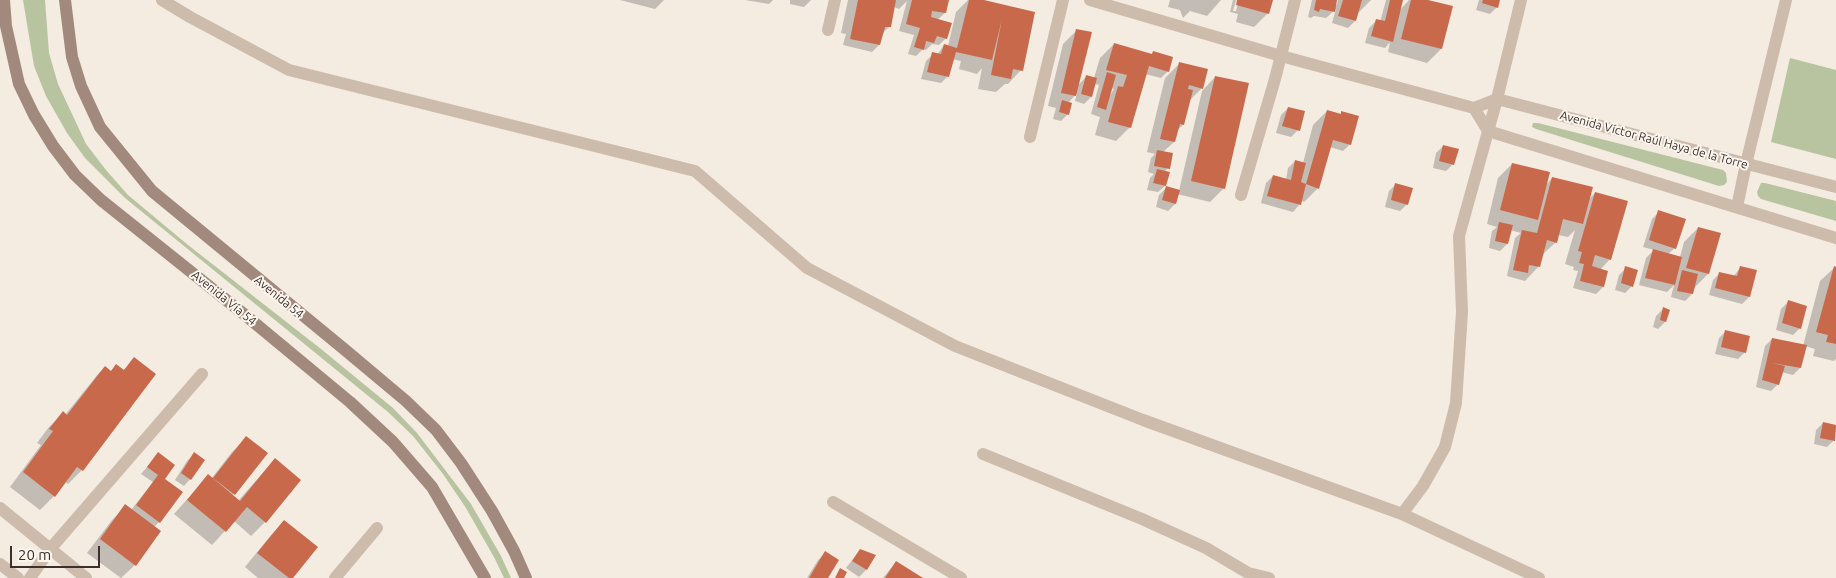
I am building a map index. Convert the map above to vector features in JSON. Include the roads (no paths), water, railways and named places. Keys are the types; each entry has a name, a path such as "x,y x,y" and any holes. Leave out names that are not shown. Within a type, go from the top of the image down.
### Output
{"main road":[{"name":"Avenida Vía 54","path":"4,0 6,26 19,84 34,115 53,146 75,175 101,200 245,315 342,396 393,442 432,488 485,578"},
{"name":"Avenida 54","path":"66,0 72,57 100,127 152,191 344,349 436,430 461,463 492,511 514,551 526,578"}],"street":[{"path":"162,0 290,70 695,171 807,268 955,346 1143,420 1402,514 1539,578"},
{"path":"828,30 835,0"},
{"path":"1030,137 1063,0"},
{"path":"1090,0 1281,56 1474,108 1497,99"},
{"path":"1241,195 1295,0"},
{"path":"1402,514 1423,486 1446,446 1456,403 1462,312 1459,236 1497,99 1521,0"},
{"path":"1737,207 1786,0"},
{"name":"Avenida Víctor Raúl Haya de la Torre","path":"1497,99 1836,187"},
{"path":"1474,108 1488,130 1836,238"},
{"path":"30,578 51,548 202,374"},
{"path":"984,454 1142,519 1206,548 1247,576 1269,578"},
{"path":"833,502 961,578"},
{"path":"0,508 86,578"},
{"path":"335,578 377,528"},
{"path":"0,564 18,578"}]}
